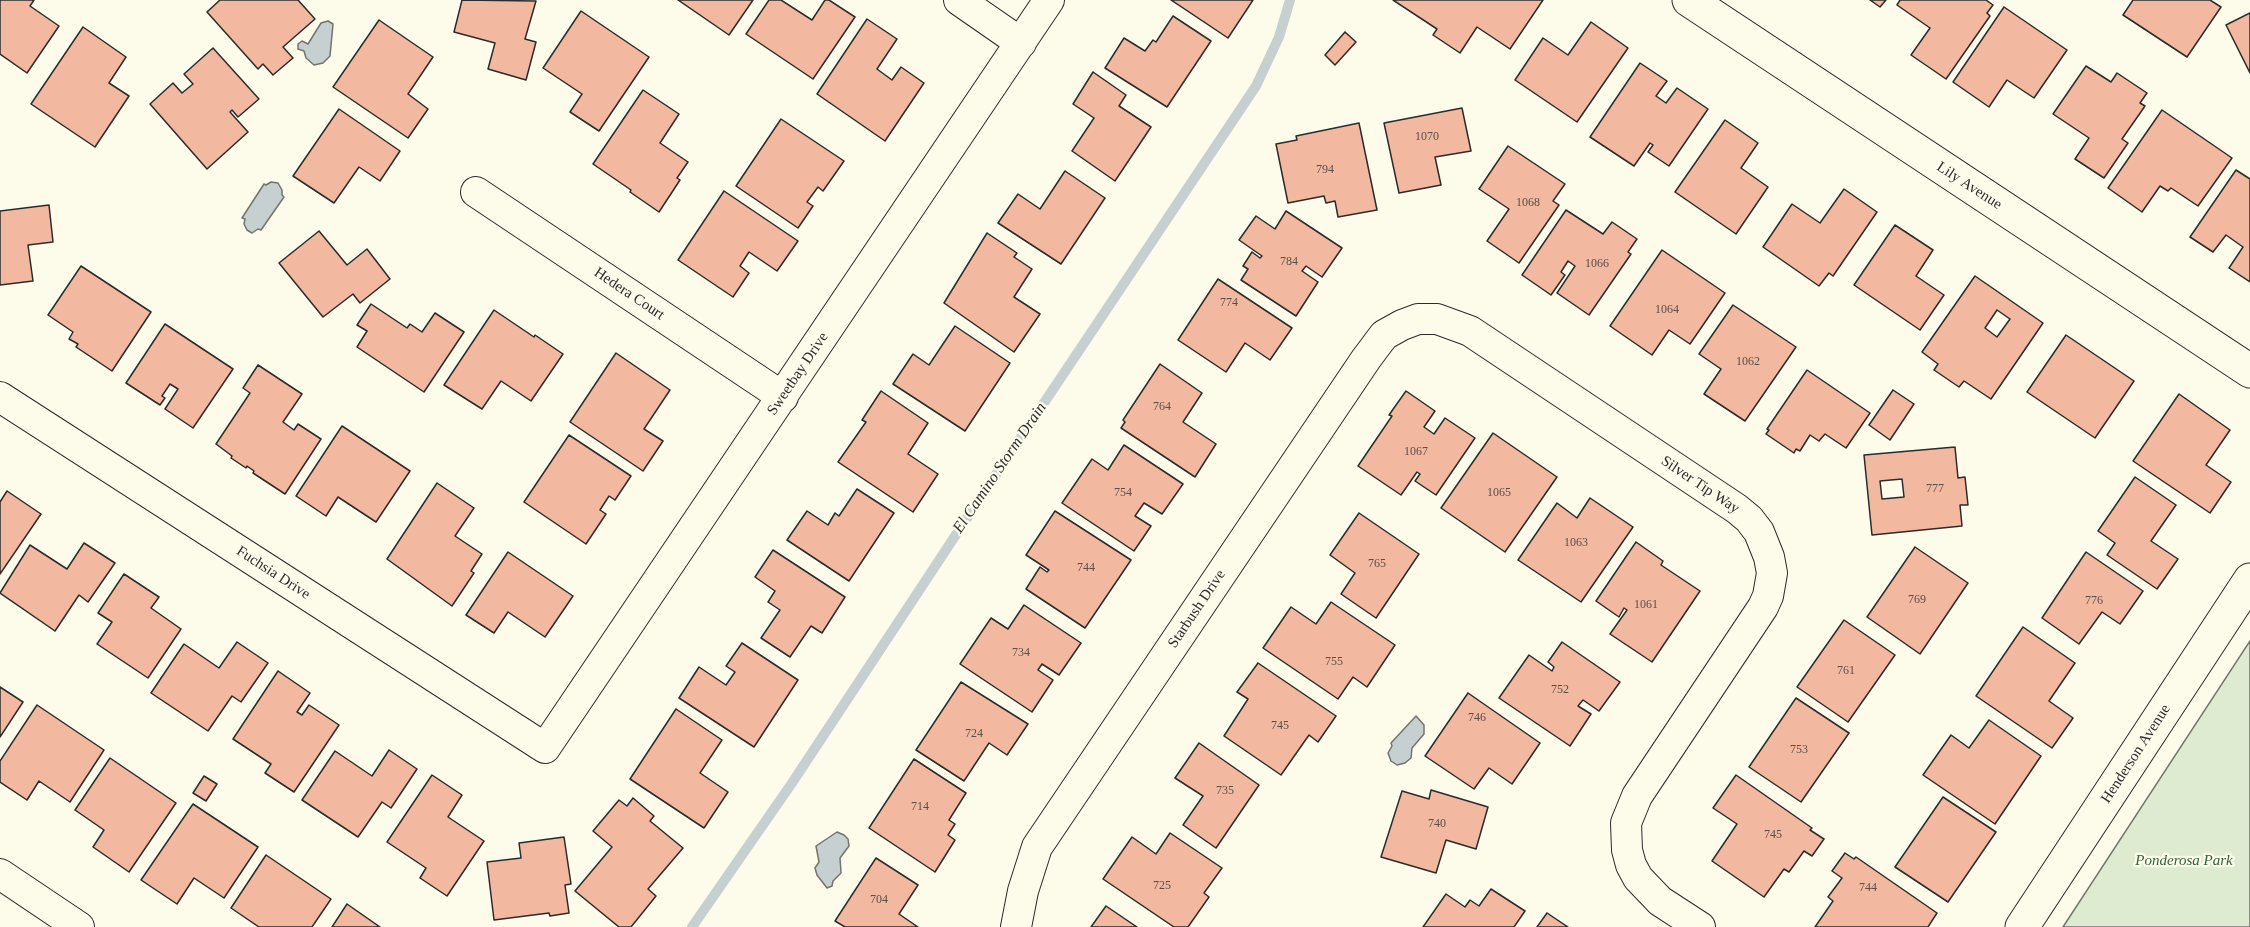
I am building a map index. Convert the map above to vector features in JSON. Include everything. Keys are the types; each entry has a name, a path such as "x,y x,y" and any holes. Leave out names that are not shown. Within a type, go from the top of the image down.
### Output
{"street":[{"path":"959,0 1021,43"},
{"name":"Sweetbay Drive","path":"546,748 1049,0"},
{"name":"Lily Avenue","path":"1689,0 2250,372"},
{"name":"Hedera Court","path":"476,192 783,397"},
{"name":"Silver Tip Way","path":"1418,319 1437,319 1470,331 1737,509 1760,532 1772,573 1768,596 1763,607 1637,796 1626,823 1627,850 1638,878 1648,891 1700,927"},
{"name":"Starbush Drive","path":"1016,927 1023,891 1037,847 1366,358 1384,335 1418,319"},
{"name":"Fuchsia Drive","path":"0,397 546,748"},
{"name":"Henderson Avenue","path":"2022,927 2250,580"},
{"path":"0,874 79,927"}],"green space":[{"name":"Ponderosa Park","path":"2250,641 2250,927 2063,927"}],"shaded area":[{"path":"328,21 333,24 330,56 323,63 314,65 306,58 304,51 298,49 298,44 302,41 308,44 321,23"},
{"path":"278,183 284,197 261,230 258,229 252,233 247,230 244,224 245,219 242,218 264,184"},
{"path":"1416,716 1424,725 1424,734 1412,748 1411,758 1397,765 1391,761 1388,753 1392,746 1391,743"},
{"path":"837,832 848,839 849,846 840,858 841,873 833,881 832,886 827,888 817,875 815,868 819,862 816,846"}],"building":[{"path":"0,0 34,0 30,6 59,26 27,73 0,54"},
{"path":"220,0 298,0 315,19 283,47 293,58 273,75 263,64 258,69 207,12"},
{"path":"462,0 536,1 525,39 536,42 526,80 488,69 495,43 454,32"},
{"path":"678,0 753,0 729,35"},
{"path":"769,0 781,0 812,20 825,0 829,0 855,17 813,79 746,34"},
{"path":"1171,0 1253,0 1228,38"},
{"path":"1393,0 1543,0 1510,49 1477,27 1460,53 1433,35 1437,29"},
{"path":"1870,0 1886,0 1880,7"},
{"path":"1900,0 1986,0 1993,5 1987,13 1990,16 1946,79 1911,55 1930,28 1897,5"},
{"path":"2133,0 2210,0 2221,7 2187,57 2123,15"},
{"path":"2004,7 2067,50 2034,98 2007,80 1989,107 1953,82"},
{"path":"581,11 649,57 599,131 570,112 582,94 543,68"},
{"path":"2250,13 2250,73 2226,25"},
{"path":"1173,16 1211,41 1167,107 1105,68 1124,38 1145,51 1153,40 1156,42"},
{"path":"867,19 897,39 877,69 892,80 901,67 924,83 885,141 817,94"},
{"path":"379,20 433,57 408,94 428,109 408,138 333,87"},
{"path":"1591,22 1628,48 1577,122 1515,80 1543,38 1568,55"},
{"path":"83,27 126,57 109,83 129,96 95,147 31,104"},
{"path":"1345,32 1356,42 1335,65 1325,55"},
{"path":"213,48 259,99 238,117 232,110 230,112 248,132 207,169 150,104 173,83 182,93 193,84 184,74"},
{"path":"1640,63 1667,81 1656,96 1666,103 1677,88 1708,109 1669,166 1648,152 1653,145 1650,143 1634,166 1590,137"},
{"path":"2086,66 2111,82 2117,73 2147,93 2140,103 2145,106 2122,139 2128,143 2104,178 2075,159 2089,138 2053,114"},
{"path":"1093,72 1126,95 1119,106 1151,127 1115,181 1072,151 1094,118 1073,104"},
{"path":"643,90 679,114 660,143 688,162 677,178 680,180 659,212 593,164"},
{"path":"1462,108 1471,151 1435,157 1441,185 1399,193 1384,123"},
{"path":"339,109 400,151 380,181 359,167 334,203 293,176"},
{"path":"2162,110 2232,158 2198,206 2171,188 2168,191 2160,186 2142,212 2108,188"},
{"path":"781,119 844,161 823,191 818,187 807,202 813,206 798,228 736,186"},
{"path":"1725,120 1758,143 1741,168 1768,187 1736,234 1675,192"},
{"path":"1359,123 1377,210 1338,217 1335,201 1326,203 1324,196 1288,203 1276,144 1297,140 1296,136"},
{"path":"1508,146 1565,184 1553,201 1559,205 1519,263 1487,241 1509,209 1479,189"},
{"path":"2236,170 2250,179 2250,282 2229,268 2243,247 2226,235 2213,252 2190,237"},
{"path":"1065,171 1105,198 1061,264 998,223 1018,194 1040,209"},
{"path":"1844,189 1877,212 1833,276 1829,273 1819,286 1763,247 1792,204 1820,223"},
{"path":"724,191 798,241 777,271 749,252 740,266 749,273 733,297 678,260"},
{"path":"49,205 53,242 28,245 33,281 0,285 0,211"},
{"path":"1566,210 1603,234 1612,222 1637,239 1628,252 1631,254 1589,315 1557,293 1575,266 1568,261 1561,272 1565,275 1551,295 1522,275"},
{"path":"1286,211 1342,248 1322,277 1306,266 1302,271 1318,282 1296,316 1241,280 1248,269 1243,266 1252,252 1260,258 1262,256 1239,240 1256,216 1275,229"},
{"path":"1895,225 1933,250 1916,276 1944,295 1920,330 1854,285"},
{"path":"319,231 347,265 367,249 390,279 360,303 353,294 323,317 279,263"},
{"path":"987,233 1017,253 1014,257 1032,269 1014,297 1040,314 1014,352 944,303"},
{"path":"1662,250 1725,293 1690,344 1669,330 1652,355 1610,326"},
{"path":"81,266 151,312 112,371 76,347 78,344 69,339 73,332 48,315"},
{"path":"1975,276 2043,323 1991,399 1964,381 1959,387 1934,370 1938,364 1922,352","holes":["1997,310 2010,319 1997,337 1985,328"]},
{"path":"1218,279 1292,328 1270,360 1245,343 1226,372 1178,340"},
{"path":"371,304 407,328 410,324 422,332 435,313 464,332 424,392 357,347 367,331 357,325"},
{"path":"1733,305 1796,347 1745,421 1704,394 1721,369 1699,354"},
{"path":"494,310 563,354 531,401 501,381 482,409 444,385"},
{"path":"165,324 233,369 193,428 165,409 178,389 170,384 162,396 165,398 160,405 126,383"},
{"path":"955,326 1010,363 965,431 893,384 913,354 929,365"},
{"path":"2066,335 2134,381 2095,438 2027,392"},
{"path":"616,353 670,390 644,429 663,441 643,471 570,422"},
{"path":"1160,364 1202,393 1183,422 1216,444 1195,477 1121,428 1125,422 1123,420"},
{"path":"258,365 302,394 283,422 294,430 298,424 321,439 285,494 253,473 254,471 247,466 246,468 231,458 232,456 216,444 250,393 243,388"},
{"path":"1807,370 1870,413 1846,448 1825,434 1819,441 1810,435 1800,451 1796,449 1794,453 1766,434 1769,430 1767,429"},
{"path":"1893,390 1914,404 1890,440 1869,425"},
{"path":"881,391 928,423 908,454 938,474 913,512 838,462 866,422 862,420"},
{"path":"1406,391 1435,411 1424,427 1434,434 1445,418 1475,438 1436,495 1415,481 1420,474 1417,472 1401,495 1358,466"},
{"path":"2179,394 2230,430 2206,465 2231,482 2210,513 2133,461"},
{"path":"342,426 410,471 376,522 338,497 326,516 296,496"},
{"path":"1493,433 1557,477 1505,552 1441,508"},
{"path":"569,435 631,476 615,500 609,496 600,510 606,514 586,544 524,502"},
{"path":"1124,445 1183,484 1162,514 1144,503 1135,516 1151,526 1134,551 1062,503 1092,459 1108,470"},
{"path":"1955,447 1958,478 1965,477 1968,505 1960,505 1962,526 1872,535 1864,455","holes":["1902,479 1904,497 1882,499 1880,481"]},
{"path":"2135,477 2176,505 2151,541 2178,559 2157,589 2107,555 2115,543 2098,531"},
{"path":"437,483 474,508 455,536 482,554 471,571 474,573 452,606 387,559"},
{"path":"857,489 894,513 849,581 787,540 807,511 828,525 835,513 839,516"},
{"path":"7,491 41,514 0,574 0,502"},
{"path":"1590,498 1633,527 1581,602 1518,560 1557,503 1577,518"},
{"path":"1055,511 1131,560 1085,628 1026,589 1040,567 1047,572 1049,570 1026,555"},
{"path":"1359,513 1419,554 1376,618 1341,594 1355,573 1330,555"},
{"path":"1636,542 1663,561 1661,565 1700,591 1652,662 1610,634 1627,610 1624,608 1619,617 1596,601"},
{"path":"84,543 115,563 88,602 79,595 55,631 0,593 30,545 67,569"},
{"path":"1915,547 1968,583 1920,654 1867,617"},
{"path":"773,550 845,597 822,633 811,626 790,657 761,638 780,610 768,602 775,591 755,577"},
{"path":"508,552 573,596 545,637 508,612 494,633 466,615"},
{"path":"2086,552 2143,591 2120,624 2102,612 2079,644 2042,618"},
{"path":"124,574 159,597 151,608 181,629 148,678 97,644 112,622 98,613"},
{"path":"1331,602 1395,645 1367,687 1353,677 1338,699 1263,648 1291,607 1316,624"},
{"path":"1024,605 1081,643 1059,675 1042,664 1038,670 1053,680 1032,712 960,664 991,618 1008,629"},
{"path":"1844,620 1895,655 1848,722 1797,687"},
{"path":"2023,627 2075,663 2049,701 2073,718 2052,748 1976,696"},
{"path":"237,642 268,663 241,702 232,696 208,731 151,693 184,644 219,668"},
{"path":"1562,642 1620,682 1599,711 1583,700 1578,706 1591,714 1570,746 1499,698 1529,655 1552,671 1554,667 1548,662"},
{"path":"742,643 798,680 754,747 679,698 699,667 726,685 735,672 726,666"},
{"path":"1258,663 1336,716 1318,742 1309,735 1281,775 1224,736 1248,699 1237,692"},
{"path":"278,671 310,693 297,712 302,715 309,705 339,725 294,792 265,773 271,764 233,739"},
{"path":"961,682 1028,724 1007,755 989,743 964,781 916,750"},
{"path":"0,687 23,702 0,737"},
{"path":"1468,693 1540,743 1512,784 1489,768 1474,789 1425,756"},
{"path":"1796,698 1849,733 1801,802 1749,767"},
{"path":"37,705 104,750 70,802 39,781 27,800 0,782 0,761"},
{"path":"676,709 722,740 700,773 728,792 704,828 630,779"},
{"path":"1989,720 2041,756 1995,824 1923,775 1951,735 1969,748"},
{"path":"1199,743 1259,785 1216,848 1183,825 1203,796 1175,778"},
{"path":"389,750 417,769 391,808 382,802 358,837 302,800 335,751 372,776"},
{"path":"110,758 176,803 129,872 93,847 104,830 75,810"},
{"path":"914,759 966,793 949,820 955,824 948,835 955,840 935,872 869,828"},
{"path":"432,775 462,795 448,817 484,841 447,896 420,878 426,868 387,842"},
{"path":"1736,775 1812,828 1810,830 1824,839 1812,856 1804,851 1789,872 1784,869 1764,897 1712,861 1737,824 1713,808"},
{"path":"204,776 217,784 206,801 193,793"},
{"path":"1431,790 1488,807 1476,849 1446,840 1436,873 1381,857 1402,791 1429,799"},
{"path":"1943,797 1996,832 1948,902 1895,867"},
{"path":"633,798 654,816 650,821 683,848 648,889 656,896 631,927 619,927 575,891 612,847 593,831 619,800 627,806"},
{"path":"193,804 258,847 224,898 194,878 177,904 141,880"},
{"path":"1170,833 1222,868 1204,893 1209,897 1188,927 1174,927 1103,879 1132,837 1156,854"},
{"path":"564,837 571,884 565,885 569,913 550,916 549,913 494,920 487,862 521,858 519,843"},
{"path":"1845,853 1854,859 1856,857 1937,913 1928,927 1815,927 1833,901 1828,897 1842,878 1832,871"},
{"path":"266,855 331,899 312,927 259,927 231,908"},
{"path":"876,858 918,885 899,914 918,927 845,927 835,921"},
{"path":"1491,889 1525,911 1514,927 1423,927 1446,894 1465,907 1470,900 1479,906"},
{"path":"347,904 380,927 332,927"},
{"path":"1106,906 1137,927 1091,927"},
{"path":"1547,913 1568,927 1537,927"}],"waterway":[{"name":"El Camino Storm Drain","path":"692,927 792,783 1256,86 1279,37 1290,0"}]}
